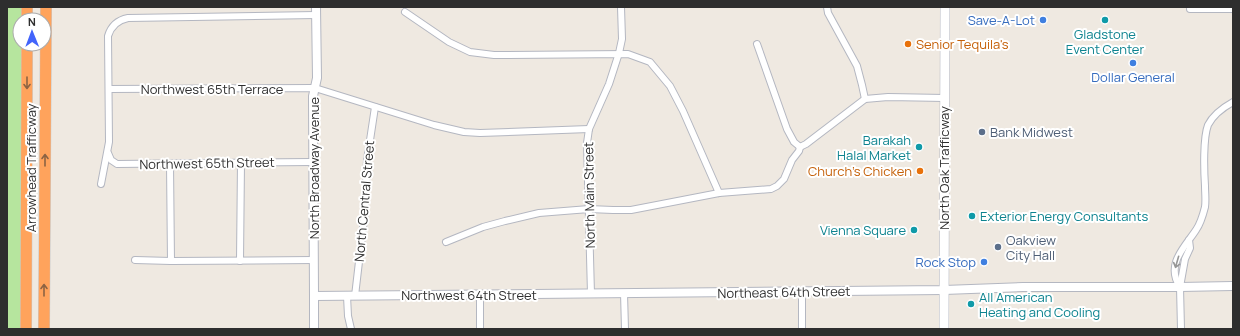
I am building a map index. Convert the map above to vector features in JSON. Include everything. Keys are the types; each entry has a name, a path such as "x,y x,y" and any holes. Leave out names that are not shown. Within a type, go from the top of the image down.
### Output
{"highway":[{"name":"Arrowhead Trafficway","path":"44,329 46,7"},
{"name":"Arrowhead Trafficway","path":"26,329 27,52"}],"main road":[{"name":"North Oak Trafficway","path":"944,329 945,7"}],"street":[{"name":"North Main Street","path":"591,294 587,143 590,129 609,84 619,53 622,39 621,7"},
{"path":"827,7 828,13 857,66 864,100"},
{"path":"1190,9 1233,9"},
{"path":"101,184 109,142 108,36 110,29 116,23 128,18 269,15 316,11"},
{"name":"North Broadway Avenue","path":"314,329 313,96 317,78 316,11"},
{"path":"405,12 449,42 470,52 494,55 619,53 628,54 650,62 670,86 686,117 719,193"},
{"path":"757,44 787,129 790,136 800,147"},
{"path":"315,88 434,125 464,132 480,133 590,129"},
{"name":"Northwest 65th Terrace","path":"109,89 315,88"},
{"path":"446,242 483,227 522,217 556,211 589,209 631,210 719,193 771,189 777,186 784,179 792,160 799,151 800,147 864,100 888,97 945,98"},
{"path":"1180,329 1180,287 1177,283 1174,271 1176,261 1182,248 1200,225 1205,205 1204,165 1208,125 1215,116 1233,102"},
{"name":"North Central Street","path":"351,329 348,316 364,214 367,160 375,107"},
{"name":"Northwest 65th Street","path":"108,152 111,160 117,164 313,162"},
{"path":"240,261 241,162"},
{"path":"170,164 171,261"},
{"path":"135,260 314,260"},
{"name":"Northeast 64th Street","path":"624,293 944,290 1023,287 1233,286"},
{"path":"802,292 802,329"},
{"path":"624,293 626,329"},
{"name":"Northwest 64th Street","path":"314,296 624,293"},
{"path":"480,295 480,329"}],"green space":[{"path":"7,7 21,7 21,12 12,12 12,52 21,52 21,329 7,329"}],"place":[{"name":"Save-A-Lot","path":"1043,20"},
{"name":"Gladstone Event Center","path":"1105,20"},
{"name":"Senior Tequila's","path":"908,44"},
{"name":"Dollar General","path":"1133,63"},
{"name":"Bank Midwest","path":"982,132"},
{"name":"Barakah Halal Market","path":"919,147"},
{"name":"Church's Chicken","path":"920,171"},
{"name":"Exterior Energy Consultants","path":"972,216"},
{"name":"Vienna Square","path":"914,230"},
{"name":"Oakview City Hall","path":"998,247"},
{"name":"Rock Stop","path":"984,262"},
{"name":"All American Heating and Cooling","path":"971,304"}]}
